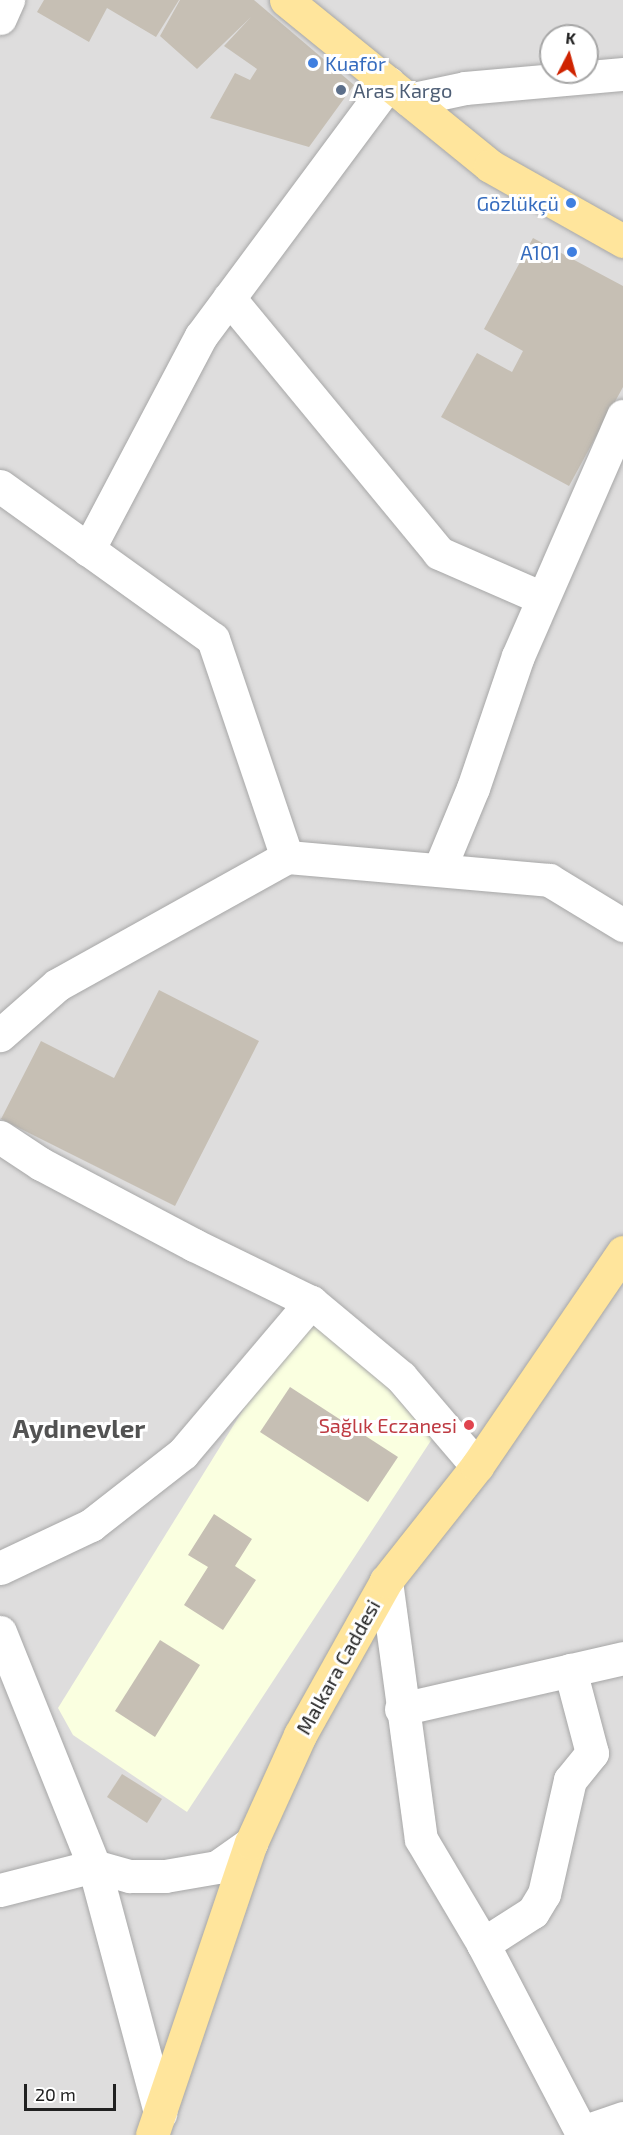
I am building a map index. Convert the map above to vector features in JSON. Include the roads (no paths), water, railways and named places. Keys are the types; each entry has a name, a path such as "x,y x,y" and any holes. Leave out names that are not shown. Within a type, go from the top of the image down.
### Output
{"main road":[{"path":"286,0 490,166 623,241"},
{"name":"Malkara Caddesi","path":"155,2128 251,1843 300,1735 386,1581 477,1466 623,1252"}],"street":[{"path":"0,18 8,0"},
{"path":"88,550 201,336 229,298 399,92 623,74"},
{"path":"229,298 440,553 542,598"},
{"path":"439,870 542,598 623,416"},
{"path":"0,486 213,639 287,856"},
{"path":"0,1035 57,985 287,856 549,880 620,913"},
{"path":"0,1137 42,1164 173,1234 311,1302 401,1377 477,1466"},
{"path":"0,1568 91,1525 183,1453 311,1302"},
{"path":"386,1581 401,1709 421,1839 483,1944 583,2134 623,2118"},
{"path":"0,1632 94,1866 155,2128"},
{"path":"401,1709 623,1658"},
{"path":"483,1944 534,1912 544,1894 570,1780 592,1753 570,1670"},
{"path":"0,1890 94,1866 130,1876 165,1876 217,1868 251,1843"}],"place":[{"name":"Kuaför","path":"313,63"},
{"name":"Aras Kargo","path":"341,90"},
{"name":"Gözlükçü","path":"571,203"},
{"name":"A101","path":"572,252"},
{"name":"Sağlık Eczanesi","path":"469,1425"}],"district":[{"name":"Aydınevler","path":"79,1428"}]}
